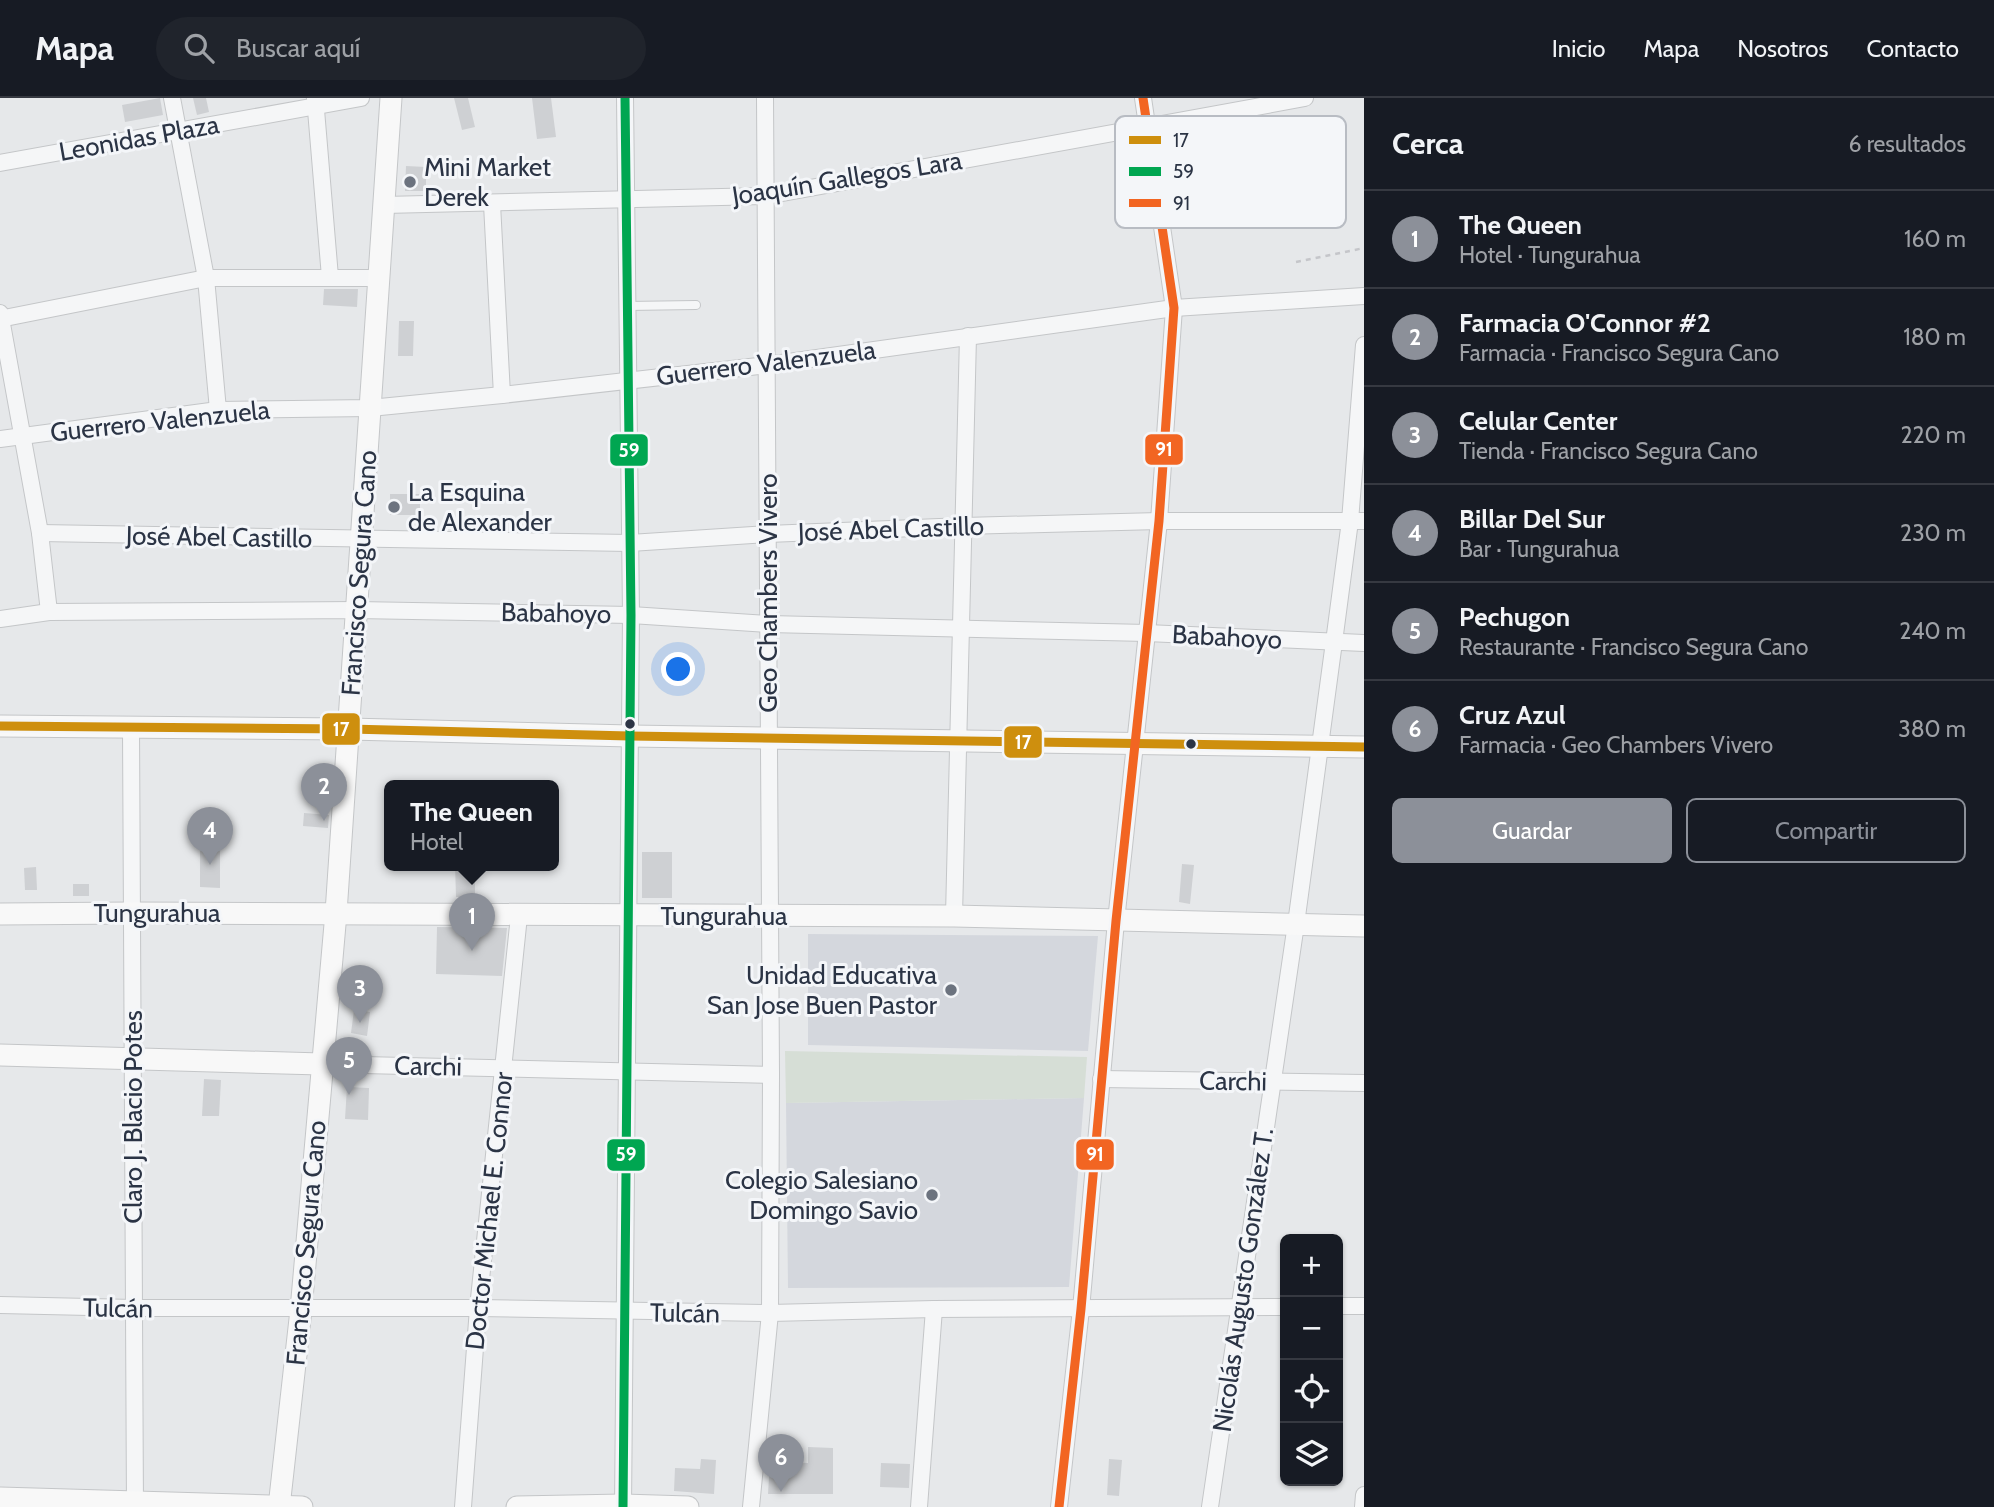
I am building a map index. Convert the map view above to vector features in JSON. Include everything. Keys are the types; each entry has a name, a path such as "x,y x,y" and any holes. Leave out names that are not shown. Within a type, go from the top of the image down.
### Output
{"street":[{"path":"172,98 206,278 218,410"},
{"name":"Leonidas Plaza","path":"0,163 178,132 316,102 361,98"},
{"name":"Francisco Segura Cano","path":"279,1507 301,1310 336,914 391,98"},
{"path":"623,1506 631,615 625,98"},
{"name":"Geo Chambers Vivero","path":"751,1507 769,1313 771,1075 765,98"},
{"path":"1143,98 1147,116"},
{"name":"Joaquín Gallegos Lara","path":"1212,116 1306,98"},
{"path":"316,102 330,277"},
{"name":"Joaquín Gallegos Lara","path":"384,205 766,196 1115,134"},
{"path":"492,204 502,395"},
{"path":"1059,1507 1081,1309 1116,921 1159,522 1174,308 1163,228"},
{"path":"49,612 40,533 0,317 206,278 379,278"},
{"name":"Guerrero Valenzuela","path":"0,439 218,410 370,408 502,395 767,365 1174,308 1364,296"},
{"path":"954,916 968,336"},
{"name":"Nicolás Augusto González T.","path":"1210,1507 1296,925 1334,642 1357,521 1364,345"},
{"name":"José Abel Castillo","path":"40,533 630,543 964,526 1357,521"},
{"name":"Babahoyo","path":"0,619 49,612 356,610 631,615 769,624 1147,633 1364,643"},
{"path":"0,726 349,729 1364,747"},
{"name":"Claro J. Blacio Potes","path":"131,728 135,1505"},
{"name":"Tungurahua","path":"0,914 132,912 520,916 954,916 1364,926"},
{"name":"Doctor Michael E. Connor","path":"463,1507 478,1308 520,916"},
{"name":"Carchi","path":"0,1055 771,1075"},
{"name":"Carchi","path":"1101,1079 1364,1083"},
{"name":"Tulcán","path":"0,1305 769,1313 1280,1307"},
{"path":"1343,1306 1364,1306"},
{"path":"919,1507 934,1310"},
{"path":"1363,1507 1364,1495"},
{"path":"0,1498 135,1505 302,1507"},
{"path":"517,1507 688,1507"}],"lane":[{"path":"627,306 696,305"}],"path":[{"path":"1296,262 1364,248"}],"shaded area":[{"name":"Unidad Educativa San Jose Buen Pastor","path":"808,934 1098,936 1088,1051 808,1045"},
{"path":"785,1051 1087,1057 1084,1098 786,1103"},
{"name":"Colegio Salesiano Domingo Savio","path":"1084,1098 1069,1287 788,1288 786,1103"}],"building":[{"path":"160,98 163,115 125,122 122,105"},
{"path":"193,98 206,98 209,112 197,115"},
{"path":"454,98 468,98 475,127 462,130"},
{"path":"532,98 551,98 556,137 537,139"},
{"path":"406,166 426,167 426,191 405,191"},
{"path":"324,289 358,289 357,307 323,305"},
{"path":"399,321 414,321 413,356 398,356"},
{"path":"390,494 420,494 420,515 390,515"},
{"path":"304,813 329,815 328,828 303,826"},
{"path":"200,842 220,842 220,888 200,887"},
{"path":"642,852 672,852 672,898 642,898"},
{"path":"1182,864 1194,865 1190,904 1179,902"},
{"path":"36,867 37,890 25,890 24,868"},
{"path":"455,871 475,871 475,897 456,897"},
{"path":"73,884 89,884 89,896 73,896"},
{"path":"437,927 507,928 502,976 436,974"},
{"path":"354,1010 370,1012 367,1036 351,1033"},
{"path":"204,1079 221,1080 219,1116 202,1116"},
{"path":"347,1087 369,1088 368,1120 345,1119"},
{"path":"808,1447 833,1448 833,1494 768,1494 770,1461 808,1463"},
{"path":"701,1459 716,1460 714,1494 674,1491 675,1468 700,1469"},
{"path":"1109,1459 1122,1460 1119,1496 1107,1495"},
{"path":"881,1463 910,1464 909,1488 880,1487"}],"transit line":[{"name":"59","path":"623,1507 631,615 625,98"},
{"name":"91","path":"1143,98 1146,116"},
{"name":"91","path":"1059,1507 1081,1309 1116,921 1159,521 1174,308 1162,228"},
{"name":"17","path":"0,726 349,729 1364,747"}],"place":[{"name":"Mini Market Derek","path":"410,182"},
{"name":"La Esquina de Alexander","path":"394,507"},
{"name":"Farmacia O'Connor #2","path":"324,821"},
{"name":"Billar Del Sur","path":"210,865"},
{"name":"The Queen","path":"472,951"},
{"name":"Unidad Educativa San Jose Buen Pastor","path":"951,990"},
{"name":"Celular Center","path":"360,1023"},
{"name":"Pechugon","path":"349,1095"},
{"name":"Colegio Salesiano Domingo Savio","path":"932,1195"},
{"name":"Cruz Azul","path":"781,1492"}]}
